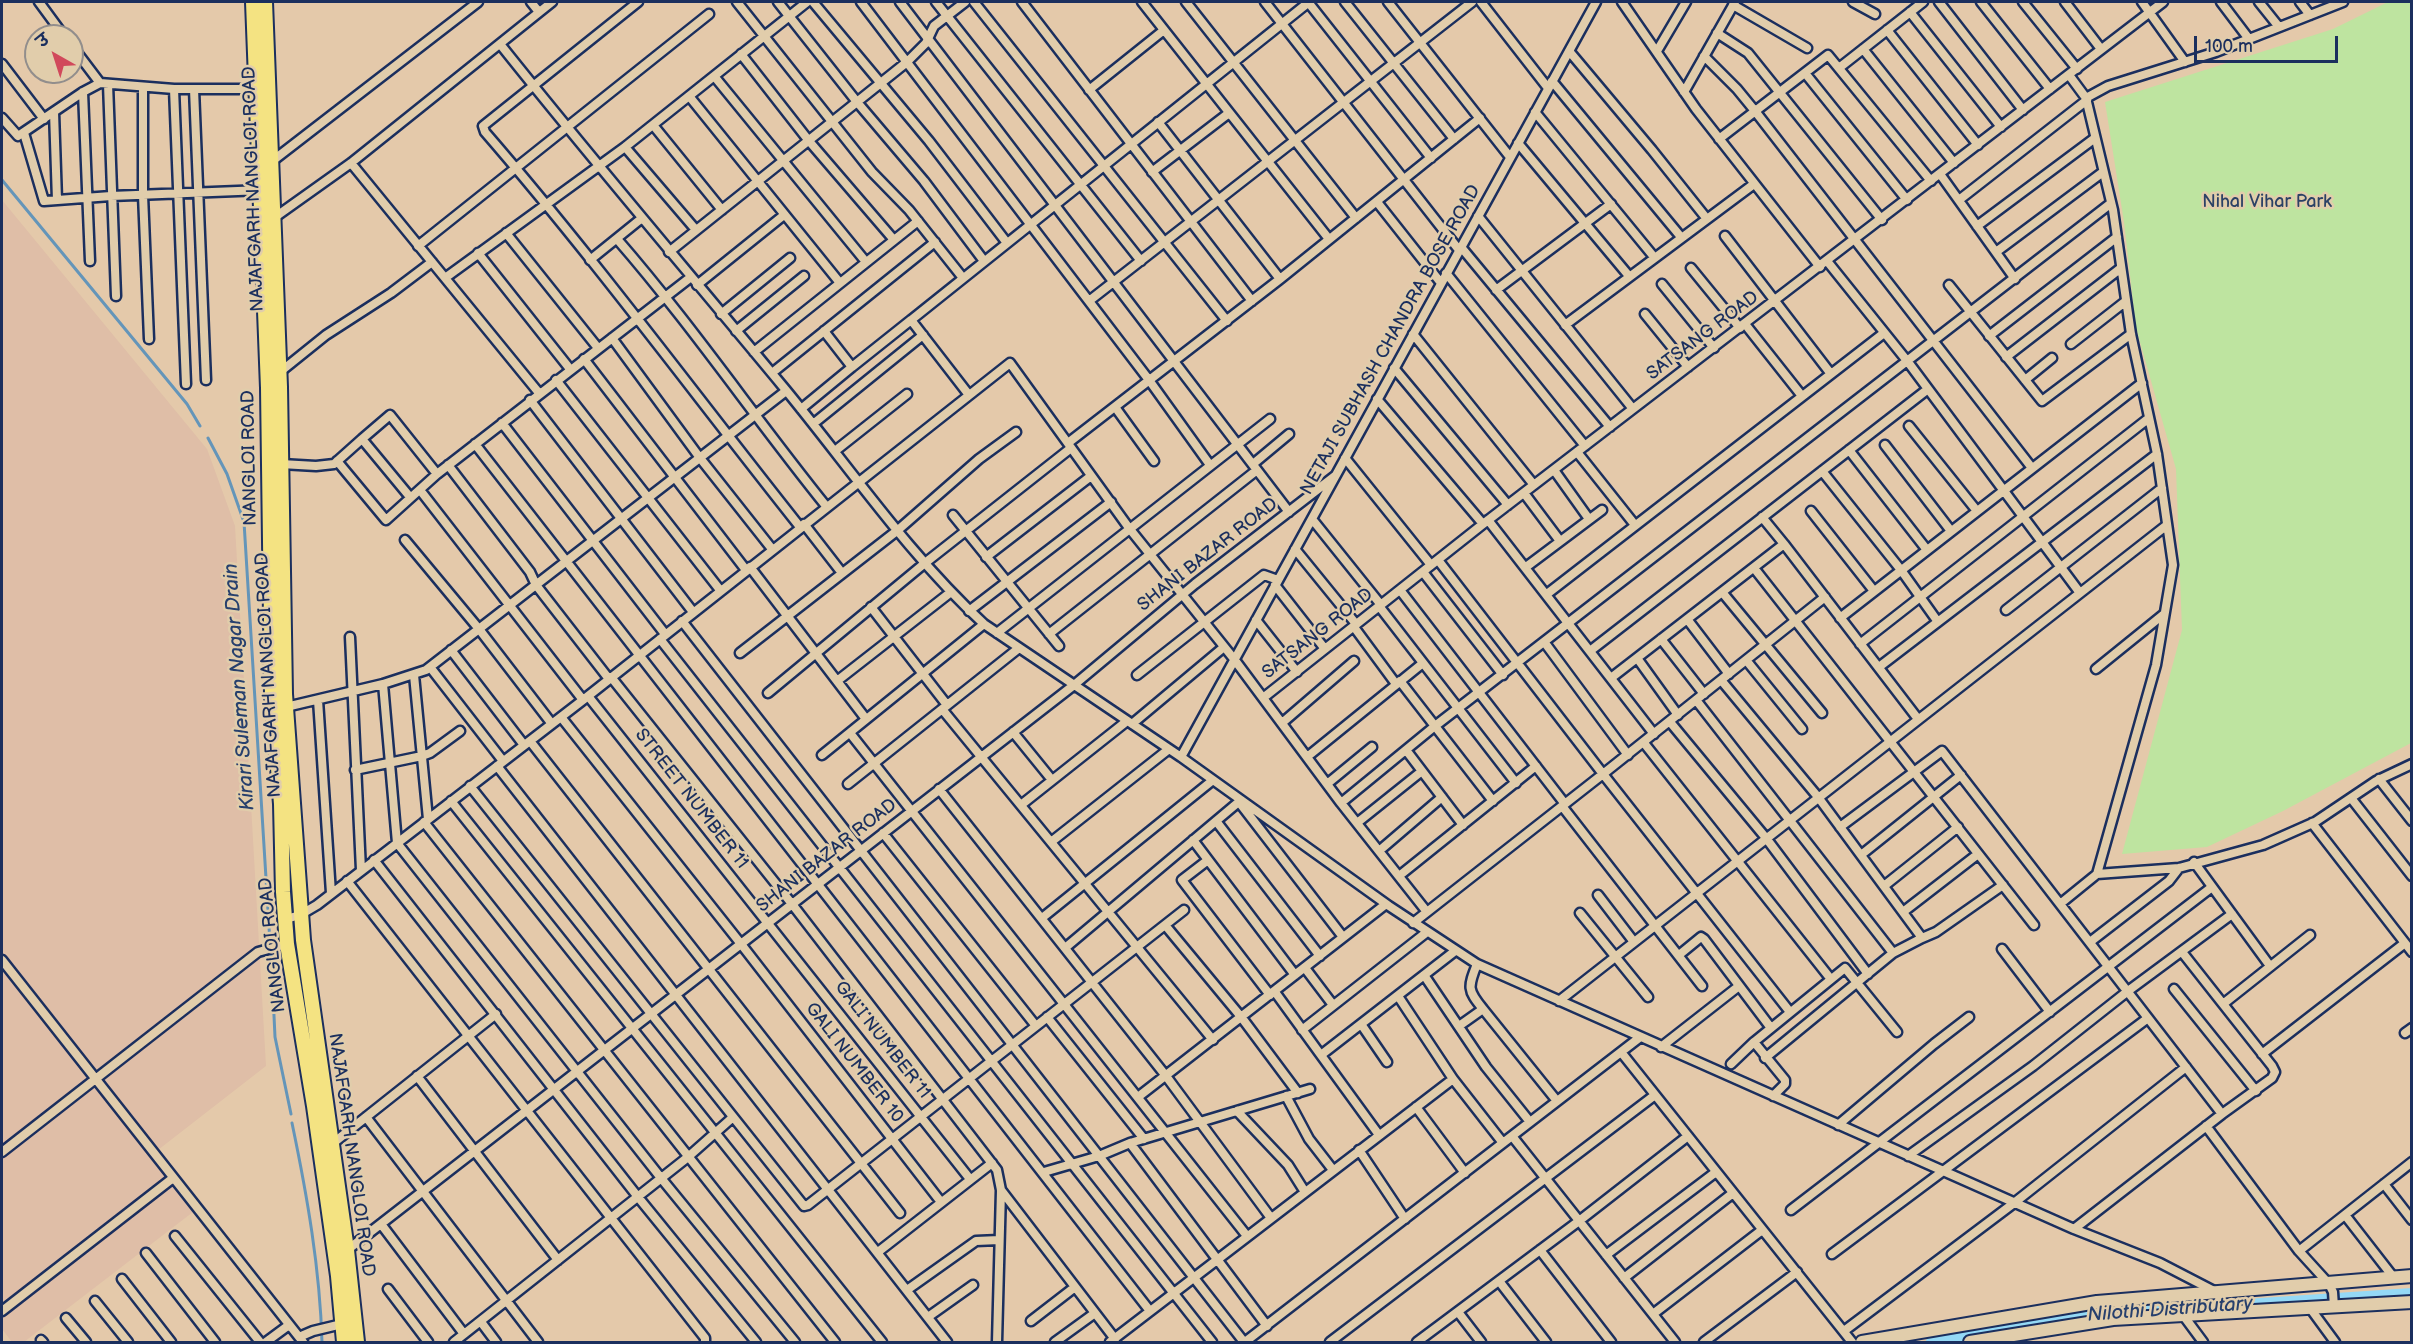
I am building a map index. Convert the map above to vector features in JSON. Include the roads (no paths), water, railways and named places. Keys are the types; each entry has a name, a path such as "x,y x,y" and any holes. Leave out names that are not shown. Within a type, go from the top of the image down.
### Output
{"main road":[{"name":"NANGLOI ROAD","path":"253,2 256,89 266,190 272,695 281,804 287,944 341,1254 335,1326 344,1342"},
{"name":"NAJAFGARH NANGLOI ROAD","path":"265,2 271,162 266,190"},
{"name":"NAJAFGARH NANGLOI ROAD","path":"266,222 279,372 286,707 300,915 332,1144 341,1254 357,1342"}],"street":[{"path":"39,2 55,24"},
{"path":"271,162 478,2"},
{"path":"531,2 539,12"},
{"path":"266,222 351,163 552,2"},
{"path":"638,2 483,126 485,132 638,318 728,436 842,573"},
{"path":"737,2 872,172 918,221 963,278"},
{"path":"778,2 924,181 984,261"},
{"path":"445,278 625,147 807,2"},
{"path":"813,2 929,141 1007,243"},
{"path":"861,2 1089,301 1210,465"},
{"path":"900,2 1289,512"},
{"path":"936,2 1141,261"},
{"path":"669,252 907,62 926,43 934,26 965,2"},
{"path":"974,2 1227,321"},
{"path":"1022,2 1252,301"},
{"path":"1142,2 1329,239"},
{"path":"1186,2 1356,218"},
{"path":"1265,2 1404,180 1610,427"},
{"path":"801,409 1309,2 1431,158"},
{"path":"1345,2 1454,139"},
{"path":"1388,2 1510,157"},
{"path":"1089,301 1472,2"},
{"path":"1481,2 1681,237"},
{"name":"NETAJI SUBHASH CHANDRA BOSE ROAD","path":"1181,757 1596,2"},
{"path":"1622,2 1719,139 1754,184 1908,362 2080,593"},
{"path":"1657,51 1686,2"},
{"path":"1853,2 1875,14"},
{"path":"1839,68 1923,2"},
{"path":"1940,2 2023,110"},
{"path":"1981,2 2050,89"},
{"path":"2023,2 2077,69"},
{"path":"2065,2 2102,50"},
{"path":"2142,2 2185,62"},
{"name":"SATSANG ROAD","path":"1263,698 1486,522 2163,2"},
{"path":"2221,2 2249,39"},
{"path":"2259,2 2279,27"},
{"path":"2300,2 2310,15"},
{"path":"1959,200 2087,99 2108,86 2185,62 2343,2"},
{"path":"1684,92 1734,3 1807,48"},
{"path":"1910,12 2001,127"},
{"path":"418,246 709,14"},
{"path":"1089,90 1164,30"},
{"path":"1887,30 1978,145"},
{"path":"1717,33 1748,53 1882,220"},
{"path":"500,44 925,563 984,624 1181,757 1413,923 1477,964 2014,1203 2160,1263 2219,1295 2223,1311"},
{"path":"1863,49 1954,163"},
{"path":"1569,51 1707,219"},
{"path":"741,54 809,141 894,240"},
{"path":"1719,139 1828,55 1931,181"},
{"path":"1704,56 1755,111 2032,468"},
{"path":"84,60 104,84 116,296"},
{"path":"2,64 44,119"},
{"path":"1805,73 1907,200"},
{"path":"2069,75 2087,99 2110,204 2131,334 2157,453 2173,565 2156,664 2097,874"},
{"path":"714,76 866,262"},
{"path":"2,118 18,136 83,92 104,84 194,89 256,89"},
{"path":"143,87 143,195 149,339"},
{"path":"174,88 186,384"},
{"path":"194,89 206,380"},
{"path":"83,92 90,261"},
{"path":"688,96 840,283"},
{"path":"54,112 57,200"},
{"path":"1535,112 1654,257"},
{"path":"1152,172 1229,113"},
{"path":"768,693 1115,407 1227,321 1480,118"},
{"path":"1158,122 1280,279"},
{"path":"653,125 722,210"},
{"path":"24,133 44,201 266,190"},
{"path":"1977,226 2095,138"},
{"path":"1518,143 1629,276"},
{"path":"625,147 696,230"},
{"path":"351,163 538,393"},
{"path":"1996,252 2103,172"},
{"path":"1940,174 2015,279"},
{"path":"1565,325 1754,184"},
{"path":"1377,202 1441,283"},
{"path":"1496,290 1611,204"},
{"path":"1341,803 1459,708 2110,204"},
{"path":"698,285 784,215"},
{"path":"1478,216 1633,409"},
{"path":"590,260 642,218"},
{"path":"754,352 918,221"},
{"path":"506,233 598,348"},
{"path":"1725,236 1831,374"},
{"path":"1989,336 2117,237"},
{"path":"617,239 666,296 754,416 826,506"},
{"path":"772,374 935,242"},
{"path":"478,253 570,369"},
{"path":"722,314 790,258"},
{"path":"279,372 326,335 391,293 432,262"},
{"path":"1691,268 1802,396"},
{"path":"2007,357 2121,268"},
{"path":"1446,273 1585,446"},
{"path":"736,331 804,276"},
{"path":"337,461 386,520 437,474 538,393 691,277"},
{"path":"1662,284 1714,348"},
{"path":"1949,285 2042,401 2131,334"},
{"path":"2071,344 2126,301"},
{"path":"1645,314 1688,367"},
{"path":"911,320 969,395"},
{"path":"825,331 852,367"},
{"path":"1547,594 1884,333"},
{"path":"1413,334 1534,485"},
{"path":"813,424 923,335"},
{"path":"612,338 700,458 772,549"},
{"path":"2025,380 2052,358"},
{"path":"584,359 674,478 816,653 866,719"},
{"path":"286,919 300,915 317,905 561,717 858,480 1010,363 1129,528 1234,659 1341,803 1427,912"},
{"path":"1394,368 1508,505"},
{"path":"556,380 720,590"},
{"path":"1840,618 2142,383"},
{"path":"1590,651 1928,389"},
{"path":"286,707 383,684 414,675 430,667 786,391"},
{"path":"835,451 907,394"},
{"path":"1377,399 1526,567 1654,734"},
{"path":"530,400 693,612"},
{"path":"1115,407 1154,461"},
{"path":"281,464 316,466 334,464 390,415 437,474"},
{"path":"1860,644 2150,418"},
{"path":"997,633 1270,419"},
{"path":"502,423 593,540 662,637 1212,1342"},
{"path":"1909,426 1977,511"},
{"path":"740,653 898,530 979,459 1016,432"},
{"path":"1049,634 1150,555 1255,467 1289,434"},
{"path":"362,439 410,497"},
{"path":"475,444 1150,1311"},
{"path":"1885,445 1951,531"},
{"path":"1849,450 1927,550"},
{"path":"1577,452 1635,525"},
{"path":"1879,667 2157,453"},
{"path":"1345,458 1518,663 1790,1012"},
{"path":"448,465 530,572 536,585 792,904 997,1170 1001,1190 998,1342"},
{"path":"1554,470 1590,519"},
{"path":"1822,471 1901,570 1938,622"},
{"path":"986,557 1091,476"},
{"name":"SHANI BAZAR ROAD","path":"341,1254 1074,685 1182,595 1335,476"},
{"path":"2006,610 2162,488"},
{"name":"STREET NUMBER 11","path":"420,490 508,606 767,923"},
{"path":"1524,493 1560,541"},
{"path":"969,610 1111,502"},
{"path":"1526,567 1602,510"},
{"path":"1811,511 1874,591"},
{"path":"953,515 1059,646"},
{"path":"1762,517 1918,719"},
{"path":"1312,519 1516,783"},
{"path":"1559,1001 2167,525"},
{"path":"405,540 479,628 552,724"},
{"path":"1611,678 1784,544"},
{"path":"1295,549 1493,801"},
{"path":"1754,567 2034,925"},
{"path":"1423,572 1503,675"},
{"path":"1137,675 1264,575 1277,582 1325,649"},
{"path":"1400,590 1481,693 1702,986"},
{"path":"837,681 951,592"},
{"path":"1722,592 1822,713"},
{"path":"1413,923 1670,722 1824,597"},
{"path":"871,607 923,674 981,756 1213,1041"},
{"path":"2096,669 2164,614"},
{"path":"1687,619 1729,674"},
{"path":"1256,620 1297,672"},
{"path":"682,621 1245,1342 1639,1038"},
{"path":"822,755 984,624"},
{"path":"350,637 361,870"},
{"path":"1662,639 1700,697 1893,953"},
{"path":"1545,643 1628,755"},
{"path":"1021,805 1224,647"},
{"path":"848,784 1019,648"},
{"path":"451,650 709,969 900,1213"},
{"path":"1637,658 1678,715"},
{"path":"1746,660 1802,729"},
{"path":"1282,723 1354,661"},
{"path":"1306,757 1423,663"},
{"path":"430,667 676,994 947,1342"},
{"path":"414,675 426,820 603,1051 835,1342"},
{"path":"1721,681 1818,797 1922,938"},
{"path":"383,684 397,843 661,1178 795,1342"},
{"path":"318,700 331,893"},
{"name":"GALI NUMBER 10","path":"561,717 941,1202"},
{"path":"1670,722 1766,838 1868,974"},
{"path":"356,770 422,756 439,747 460,731"},
{"path":"1013,732 1052,780"},
{"path":"850,733 1247,1236"},
{"path":"1644,742 1830,978"},
{"path":"1327,784 1372,747"},
{"path":"1052,842 1169,749"},
{"path":"1406,750 1463,825"},
{"path":"1840,827 1942,751 2222,1114"},
{"path":"1399,876 1536,766"},
{"path":"2060,904 2097,874 2179,868 2194,862 2263,845 2312,823 2379,779 2410,767"},
{"path":"1357,823 1422,771"},
{"path":"1861,855 1961,775"},
{"path":"2379,779 2412,821"},
{"path":"1042,918 1213,780"},
{"path":"470,786 801,1205 808,1205 829,1189 1184,910"},
{"path":"939,789 1166,1076 1271,1218"},
{"path":"1379,851 1442,797"},
{"path":"2351,798 2412,876"},
{"path":"451,801 882,1342"},
{"path":"1065,948 1240,801"},
{"path":"1240,801 1343,937"},
{"path":"1216,821 1320,956"},
{"path":"2312,823 2412,952"},
{"path":"1884,886 1958,827"},
{"path":"883,833 1036,1026"},
{"path":"1193,840 1296,975"},
{"path":"1903,912 1978,854"},
{"path":"374,860 638,1197 756,1342"},
{"path":"1208,860 1182,880 1302,1030 1378,1135"},
{"path":"2194,862 2270,966"},
{"path":"2090,942 2169,881 2179,868"},
{"path":"347,881 705,1338 705,1342"},
{"path":"1765,1058 1893,953 1936,932 2003,885"},
{"path":"1791,1209 2212,887"},
{"path":"1598,895 1634,942"},
{"path":"1138,1097 1213,1041 1386,904"},
{"path":"1580,913 1648,997"},
{"path":"1908,1156 2033,1066 2128,991 2232,915"},
{"name":"GALI NUMBER 11","path":"767,923 970,1179"},
{"path":"1165,925 1242,1018 1298,1092"},
{"path":"1302,1030 1427,932"},
{"path":"2223,1004 2310,935"},
{"path":"1679,955 1701,937 1771,1028"},
{"path":"2,1152 258,952 287,944"},
{"path":"2262,1053 2404,944"},
{"path":"2002,949 2050,1012"},
{"path":"1321,1055 1455,951"},
{"path":"2074,1229 2206,1126 2256,1091 2272,1078 2275,1072 2182,952"},
{"path":"2,960 301,1340 318,1330 335,1326"},
{"path":"1477,964 1470,993 1557,1101"},
{"path":"1305,968 1333,1005"},
{"path":"1731,1064 1830,978 1845,968 1897,1032"},
{"path":"1424,975 1486,1067 1530,1122"},
{"path":"1660,1047 1739,986"},
{"path":"2174,989 2256,1091"},
{"path":"1398,996 1453,1079 1503,1143"},
{"path":"1459,1026 1483,1009"},
{"path":"332,1144 496,1014"},
{"path":"1047,1017 1144,1139"},
{"path":"1838,1125 1969,1017"},
{"path":"1832,1254 2148,1018"},
{"path":"1362,1024 1387,1062"},
{"path":"1754,1042 1785,1080 1785,1084 1773,1096"},
{"path":"1621,1052 1852,1342"},
{"path":"1844,1331 2014,1203 2186,1067"},
{"path":"417,1076 476,1150 558,1260"},
{"path":"1001,1190 1095,1313 1112,1341 1453,1079"},
{"path":"1044,1172 1099,1156 1130,1143 1310,1089"},
{"path":"1330,1342 1655,1095"},
{"path":"1286,1096 1309,1139 1333,1170"},
{"path":"1416,1107 1465,1173"},
{"path":"1237,1111 1288,1165 1305,1192"},
{"path":"366,1117 538,1342"},
{"path":"454,1342 688,1157 732,1118"},
{"path":"2206,1126 2299,1251 2331,1288 2334,1305"},
{"path":"1512,1136 1675,1342"},
{"path":"1417,1342 1688,1136"},
{"path":"1130,1143 1267,1326"},
{"path":"1359,1150 1405,1219"},
{"path":"2299,1251 2412,1162"},
{"path":"878,1252 992,1163"},
{"path":"1606,1255 1716,1172"},
{"path":"2,1311 173,1178"},
{"path":"2384,1184 2412,1220"},
{"path":"1624,1278 1733,1192"},
{"path":"2345,1215 2394,1278"},
{"path":"381,1224 464,1334"},
{"path":"1653,1314 1762,1230"},
{"path":"175,1236 260,1342"},
{"path":"907,1290 976,1241 999,1240"},
{"path":"1540,1250 1611,1342"},
{"path":"146,1254 215,1342"},
{"path":"1704,1342 1797,1272"},
{"path":"1862,1342 2097,1302 2331,1288 2412,1276"},
{"path":"122,1279 171,1342"},
{"path":"1499,1281 1546,1342"},
{"path":"928,1317 973,1285"},
{"path":"1030,1320 1075,1287"},
{"path":"388,1289 428,1342"},
{"path":"96,1301 129,1342"},
{"path":"1970,1342 1994,1340 2113,1319 2412,1302"},
{"path":"2310,1308 2336,1342"},
{"path":"1458,1312 1481,1342"},
{"path":"1055,1342 1095,1313"},
{"path":"2183,1315 2203,1342"},
{"path":"66,1318 86,1342"},
{"path":"481,1322 496,1342"},
{"path":"266,1342 277,1338 289,1325"}],"waterway":[{"name":"Kirari Suleman Nagar Drain","path":"2,180 187,404 200,426"},
{"name":"Kirari Suleman Nagar Drain","path":"208,438 227,474 244,522 270,943"},
{"name":"Kirari Suleman Nagar Drain","path":"271,952 275,1037 291,1114"},
{"name":"Kirari Suleman Nagar Drain","path":"292,1123 312,1232 319,1287 322,1342"},
{"name":"Nilothi Distributary","path":"1931,1342 2094,1314 2412,1293"}],"park label":[{"name":"Nihal Vihar Park","path":"2267,202"}]}
